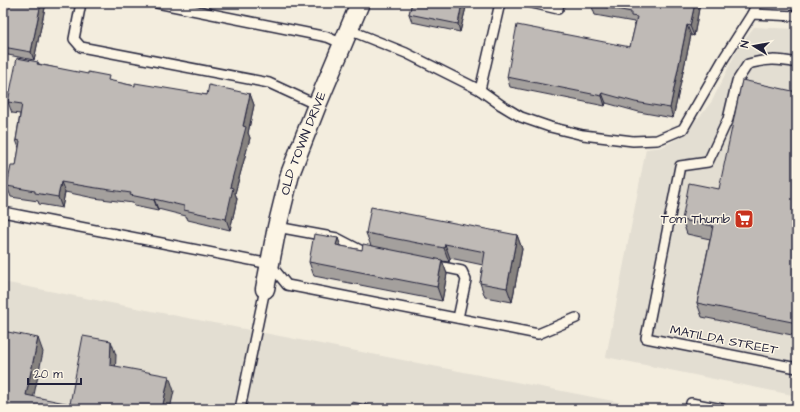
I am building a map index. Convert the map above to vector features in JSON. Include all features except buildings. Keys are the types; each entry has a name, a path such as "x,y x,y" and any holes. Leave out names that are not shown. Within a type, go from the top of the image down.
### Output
{"street":[{"name":"OLD TOWN DRIVE","path":"265,289 277,227 290,174 360,3"}],"lane":[{"path":"81,3 74,39 81,48 269,83 317,105"},
{"path":"157,3 327,37 346,37 406,53 480,90 521,117 583,136 633,141 657,140 683,129 724,58 752,14 756,3"},
{"path":"480,90 500,3"},
{"path":"532,3 558,9 559,3"},
{"path":"752,14 797,16"},
{"name":"MATILDA STREET","path":"797,63 784,60 765,59 748,64 737,81 728,119 708,162 680,166 646,338 797,368"},
{"path":"3,212 270,264 287,284 538,334 576,318"},
{"path":"277,227 337,238 362,251 377,254"},
{"path":"423,263 462,271 466,280 458,318"},
{"path":"240,409 265,289"},
{"path":"690,409 691,403 722,409"}],"shaded area":[{"path":"754,27 797,29 797,396 606,357 646,149 662,147 679,138 702,114 712,101 739,46"},
{"path":"3,282 654,409 3,409"}],"place":[{"name":"Tom Thumb","path":"744,219"}]}
